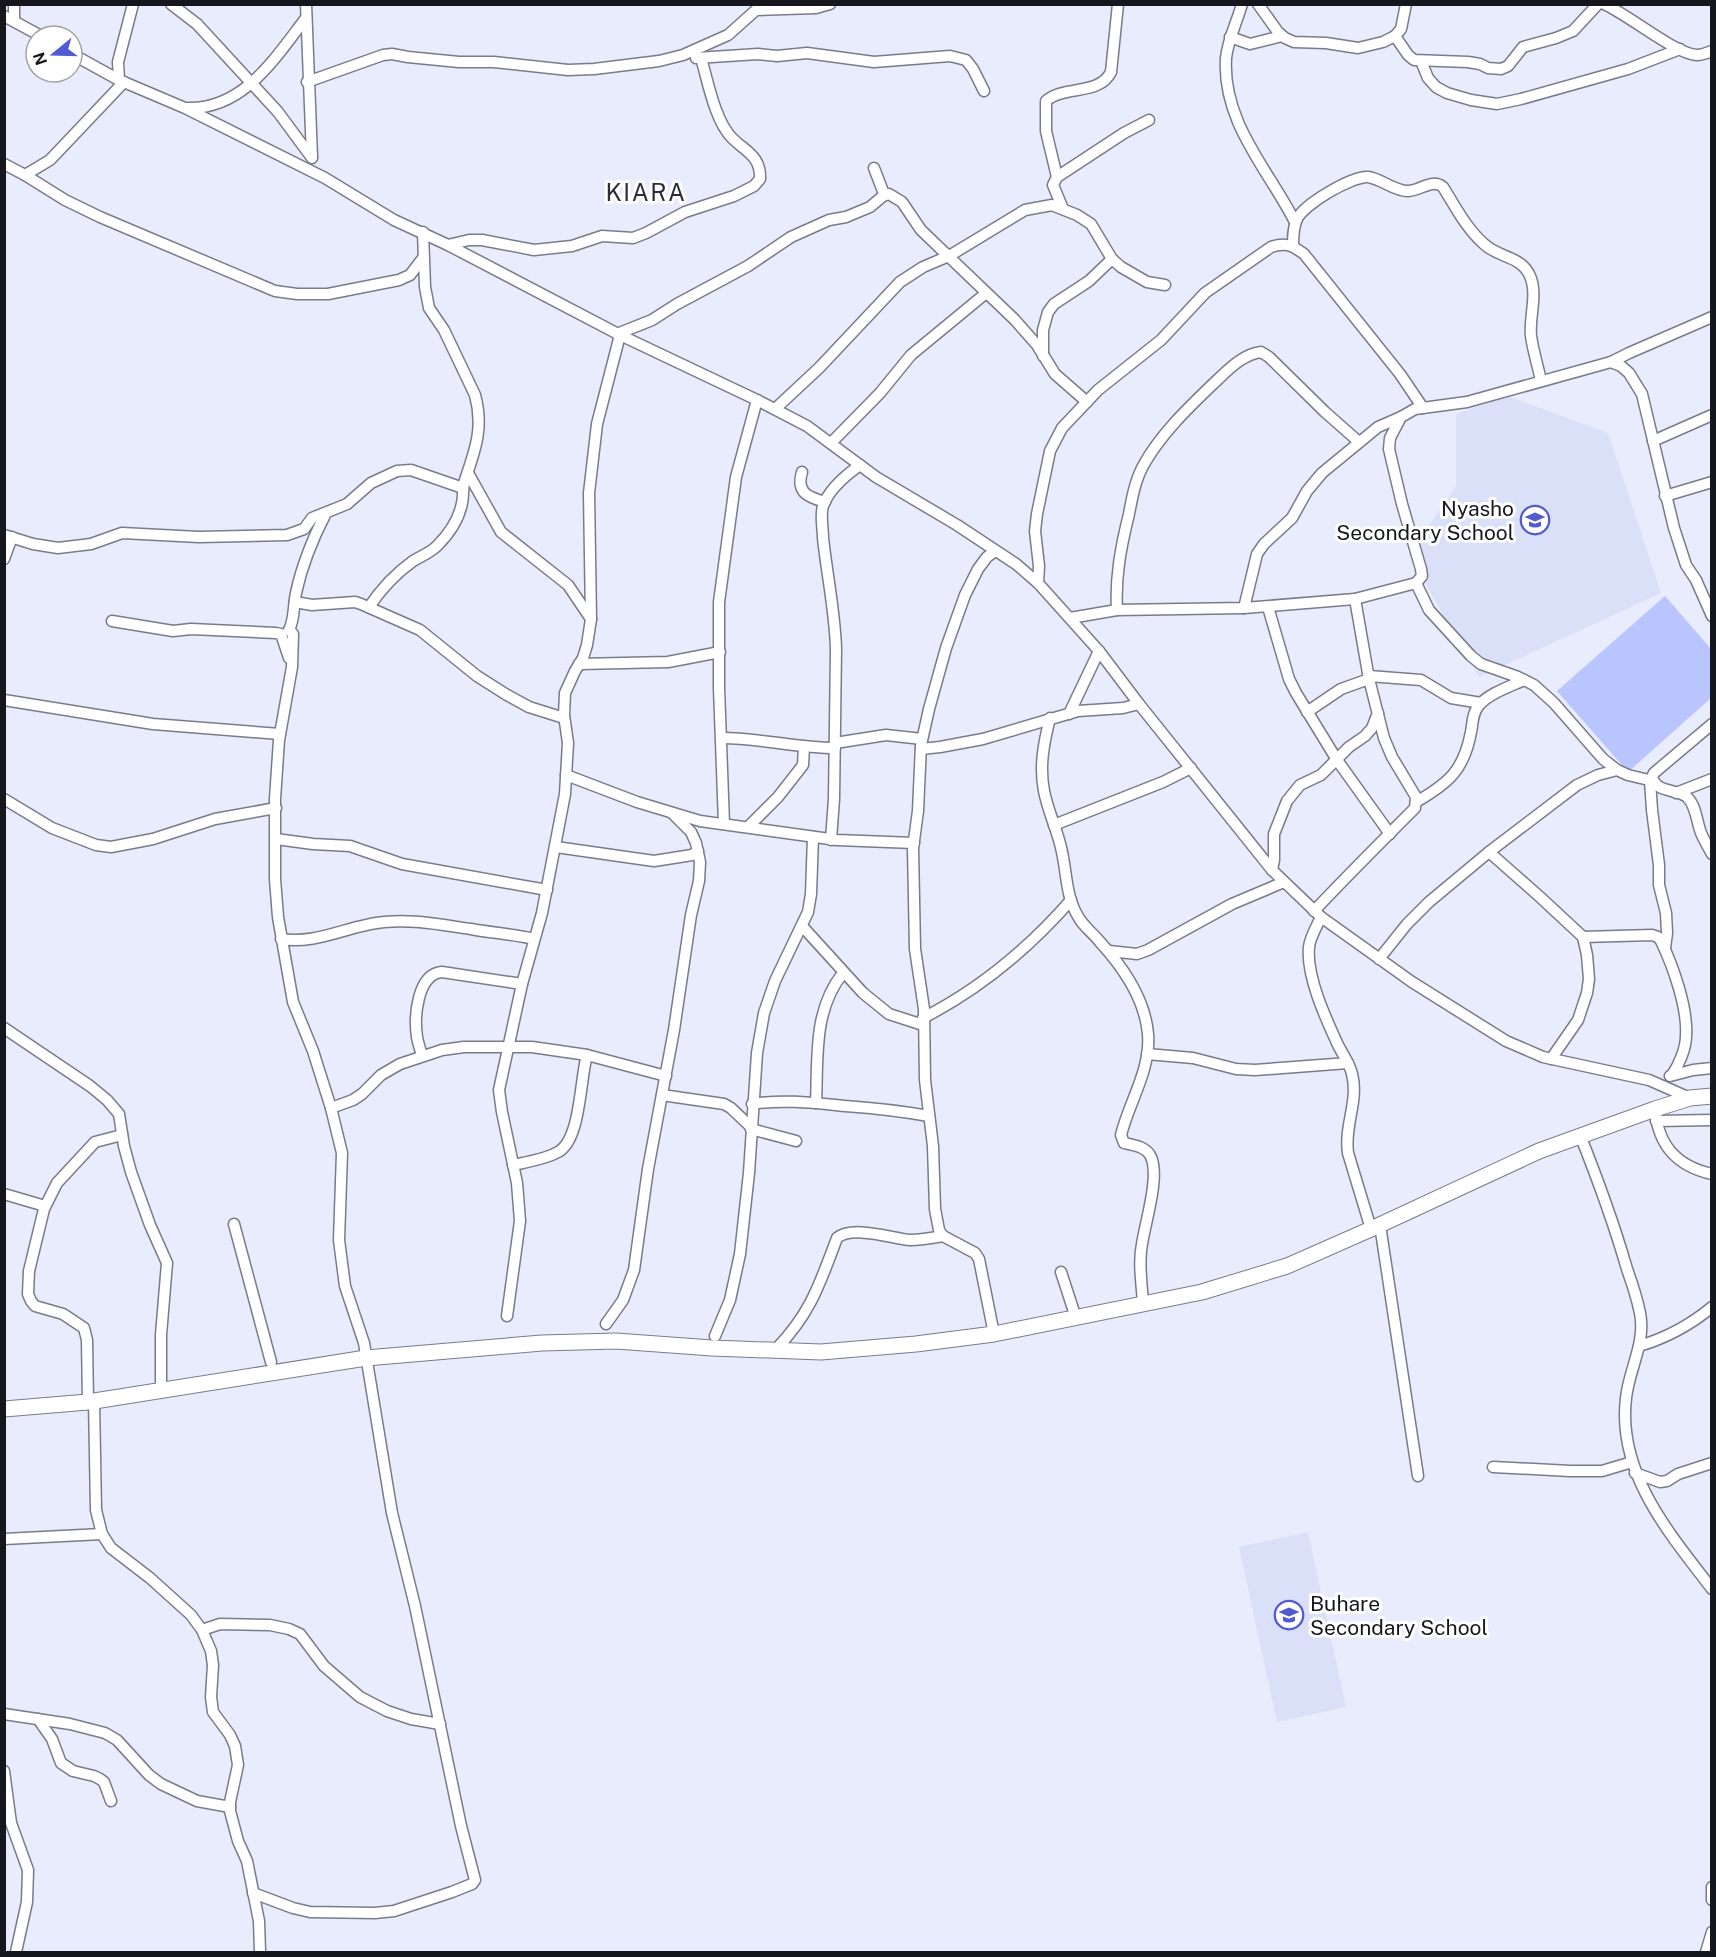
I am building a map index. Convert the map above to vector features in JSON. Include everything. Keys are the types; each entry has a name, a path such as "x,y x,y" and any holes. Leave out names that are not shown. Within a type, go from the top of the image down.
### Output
{"main road":[{"path":"4,1409 91,1402 366,1359 542,1343 605,1341 821,1352 916,1344 994,1334 1202,1292 1287,1266 1539,1151 1580,1135 1655,1115 1690,1098 1712,1096"}],"street":[{"path":"14,4 10,18 24,26"},
{"path":"122,81 118,62 133,4"},
{"path":"171,4 196,24 278,112 312,158"},
{"path":"306,4 311,173"},
{"path":"307,82 383,55 392,54 568,70 659,62 728,35 756,10 816,8 830,4"},
{"path":"1057,177 1046,131 1046,101 1055,95 1093,86 1108,77 1111,72 1118,4"},
{"path":"1242,4 1230,37 1226,57 1226,80 1236,120 1255,157 1295,222"},
{"path":"1258,4 1282,36 1294,42 1326,43 1358,48 1383,42 1395,36 1401,29 1406,4"},
{"path":"1395,36 1407,55 1414,60 1468,62 1501,69 1508,66 1523,47 1573,31 1598,4"},
{"path":"1604,4 1680,49 1697,55 1712,51"},
{"path":"184,108 203,108 227,101 251,84 306,18"},
{"path":"1230,37 1250,44 1282,36"},
{"path":"1421,61 1428,78 1436,87 1447,93 1497,104 1628,69 1680,49"},
{"path":"672,58 758,54 777,56 807,53 843,56 874,62 950,56 966,60 984,91"},
{"path":"448,245 468,240 482,240 534,250 572,246 602,236 633,238 685,212 734,196 754,186 760,179 759,165 750,152 730,137 722,123 701,58"},
{"path":"84,60 325,178 394,220 423,232 619,334 807,426 876,477 957,525 1016,564 1038,583 1099,651 1272,870 1317,914 1378,959 1506,1041 1551,1059 1650,1080 1690,1098"},
{"path":"25,175 50,160 122,81"},
{"path":"1063,209 1053,185 1057,177 1124,133 1149,120"},
{"path":"4,164 65,200 100,217 275,291 328,294 399,280 410,275 423,258"},
{"path":"874,168 884,194 902,202 921,231 1021,326 1055,374 1087,402"},
{"path":"1293,246 1295,222 1304,210 1359,177 1370,177 1409,191 1439,183 1483,244 1497,254 1516,259 1530,274 1531,339 1541,381"},
{"path":"619,334 652,320 677,303 748,266 790,237 829,220 846,217 870,207 886,194"},
{"path":"775,410 819,368 900,282 923,267 949,256 1025,210 1052,206 1063,209 1091,224 1112,259 1147,282 1165,285"},
{"path":"369,607 388,582 414,561 430,552 448,532 463,501 463,488 477,445 478,406 462,365 444,330 429,308 425,286 423,232"},
{"path":"1038,583 1039,566 1035,531 1050,451 1062,428 1098,390 1161,340 1205,293 1271,247 1283,243 1293,246 1304,254 1401,374 1423,408"},
{"path":"1044,357 1043,330 1048,312 1054,304 1089,281 1112,259"},
{"path":"831,443 880,393 911,355 985,294"},
{"path":"1244,608 1257,554 1264,544 1292,518 1307,491 1322,473 1378,427 1415,409 1467,402 1611,362 1712,317"},
{"path":"507,1316 520,1221 518,1190 501,1112 499,1090 522,984 547,890 565,794 568,743 564,718 565,693 587,645 591,619 589,492 597,424 619,334"},
{"path":"1117,610 1115,587 1136,480 1150,454 1180,417 1218,379 1246,356 1261,352 1269,357 1337,424 1359,442"},
{"path":"1611,362 1621,366 1637,383 1647,407 1665,496 1686,565 1696,580 1712,616"},
{"path":"724,824 719,688 719,602 726,564 736,477 757,400"},
{"path":"1653,441 1712,415"},
{"path":"1070,618 1117,610 1268,607 1355,599 1416,583 1420,580 1421,569 1389,449 1390,438 1401,417"},
{"path":"831,840 836,626 824,549 822,507 839,483 860,465"},
{"path":"4,559 8,536 33,544 58,548 91,544 122,533 211,537 287,535 304,530 312,518 347,504 370,483 405,470 463,488"},
{"path":"468,472 490,516 501,532 568,585 591,619"},
{"path":"802,472 800,481 802,490 825,502"},
{"path":"1665,496 1712,482"},
{"path":"254,1893 310,1912 375,1913 394,1911 472,1884 475,1876 459,1819 392,1513 364,1343 350,1306 341,1262 339,1208 342,1153 313,1051 293,1002 281,939 275,879 276,808 280,734 292,667 293,634 289,630 293,621 297,587 314,536 326,513"},
{"path":"994,1334 979,1259 975,1253 963,1245 947,1240 943,1236 939,1230 935,1209 933,1146 925,1080 923,1022 915,940 914,843 921,744 946,648 965,595 978,569 995,551"},
{"path":"1416,583 1429,610 1481,664 1534,686 1554,703 1585,736 1591,747 1617,770 1652,781 1660,788 1689,800 1701,835 1712,854"},
{"path":"1355,599 1369,677 1384,738 1392,757 1412,789 1416,802 1415,808 1317,914 1309,947 1311,967 1321,1006 1353,1076 1353,1105 1347,1127 1348,1152 1375,1227 1418,1476"},
{"path":"294,602 312,605 355,602 369,607 420,630 477,676 507,695 529,707 564,718"},
{"path":"1268,607 1289,679 1306,712 1390,834"},
{"path":"112,621 173,631 191,629 281,634 292,667"},
{"path":"1068,714 1099,651"},
{"path":"579,664 668,662 720,652"},
{"path":"1306,712 1341,689 1369,677 1421,680 1451,698 1481,703"},
{"path":"1416,802 1455,774 1467,748 1473,716 1481,703 1497,692 1524,680"},
{"path":"4,700 153,724 280,734"},
{"path":"722,738 749,738 804,747 835,745 886,735 940,747 983,739 1068,714 1139,704"},
{"path":"1272,870 1274,834 1287,801 1295,789 1306,781 1321,775 1372,728 1378,712"},
{"path":"1050,718 1043,744 1041,767 1044,790 1062,850 1066,886 1079,920 1109,951 1133,986 1148,1034 1147,1054 1121,1136 1124,1143 1136,1145 1147,1151 1153,1164 1151,1205 1142,1243 1140,1268 1143,1304"},
{"path":"1665,949 1666,913 1659,885 1659,859 1652,810 1652,781 1654,773 1712,724"},
{"path":"748,828 803,765 804,747"},
{"path":"1054,825 1163,782 1191,768"},
{"path":"1378,959 1429,902 1489,852 1577,785 1598,775 1617,770"},
{"path":"566,775 672,813 724,824 831,840 914,843"},
{"path":"1676,793 1712,779"},
{"path":"4,799 52,828 96,845 111,847 153,839 215,819 276,808"},
{"path":"606,1324 623,1300 634,1270 648,1169 666,1076 691,915 699,881 698,851 691,832 672,813"},
{"path":"715,1336 730,1300 740,1254 749,1173 752,1102 764,1013 775,981 808,912 812,894 813,837"},
{"path":"276,839 350,846 402,864 547,890"},
{"path":"556,847 654,861 692,855 698,851"},
{"path":"1489,852 1583,938 1587,955 1587,993 1578,1020 1551,1059"},
{"path":"1109,951 1137,954 1148,950 1232,904 1284,882"},
{"path":"802,926 843,973 889,1014 923,1022 966,995 1035,940 1071,900"},
{"path":"281,939 296,941 312,939 363,925 408,921 445,924 534,939"},
{"path":"1583,938 1652,935 1658,937 1665,949 1681,999 1686,1029 1683,1050 1672,1075"},
{"path":"422,1055 417,1038 416,1018 421,992 426,979 432,974 442,972 522,984"},
{"path":"816,1103 822,1013 832,986 843,973"},
{"path":"4,1028 107,1100 119,1114 126,1157 150,1225 167,1263 161,1335 161,1391"},
{"path":"331,1108 362,1094 389,1069 422,1055 464,1047 532,1047 587,1055 666,1076"},
{"path":"1147,1054 1193,1058 1236,1069 1255,1070 1348,1063"},
{"path":"513,1166 560,1152 566,1145 575,1121 587,1055"},
{"path":"1662,1084 1668,1076 1712,1068"},
{"path":"662,1095 724,1104 769,1101 816,1103 929,1116"},
{"path":"724,1104 751,1128 796,1141"},
{"path":"1712,1120 1655,1115 1665,1144 1679,1159 1688,1167 1712,1174"},
{"path":"122,1135 105,1138 89,1147 57,1183 45,1206 29,1271 28,1294 35,1306 63,1314 84,1328 87,1340 96,1510 102,1534 111,1548 191,1615 202,1630 211,1651 213,1665 210,1687 213,1712 230,1735 236,1755 237,1775 230,1807 238,1841 247,1861 254,1893 259,1921 260,1953"},
{"path":"1580,1135 1614,1222 1640,1314 1639,1346 1626,1396 1625,1411 1634,1467 1650,1501 1675,1541 1712,1589"},
{"path":"4,1194 45,1206"},
{"path":"234,1224 271,1362"},
{"path":"776,1349 794,1330 815,1297 837,1238 841,1234 863,1233 910,1240 943,1236"},
{"path":"1060,1272 1076,1318"},
{"path":"1639,1346 1683,1329 1712,1308"},
{"path":"1493,1467 1570,1472 1634,1467 1660,1482 1712,1463"},
{"path":"4,1539 102,1534"},
{"path":"202,1630 220,1624 270,1625 289,1629 300,1634 324,1666 360,1697 411,1719 440,1724"},
{"path":"4,1714 90,1728 105,1733 117,1740 149,1775 161,1784 197,1800 230,1807"},
{"path":"38,1719 52,1739 61,1763 73,1771 94,1776 104,1782 111,1801"},
{"path":"4,1772 11,1823 28,1870 27,1902 16,1953"},
{"path":"1712,1887 1712,1899"},
{"path":"1706,1953 1712,1932"}],"shaded area":[{"name":"Nyasho Secondary School","path":"1507,396 1608,433 1661,593 1479,677 1409,555 1456,486 1456,414"},
{"path":"1665,596 1711,649 1711,698 1628,772 1557,691"},
{"name":"Buhare Secondary School","path":"1308,1532 1346,1707 1277,1722 1239,1547"}],"place":[{"name":"Nyasho Secondary School","path":"1535,520"},
{"name":"Buhare Secondary School","path":"1289,1615"}],"district":[{"name":"KIARA","path":"646,192"}]}
